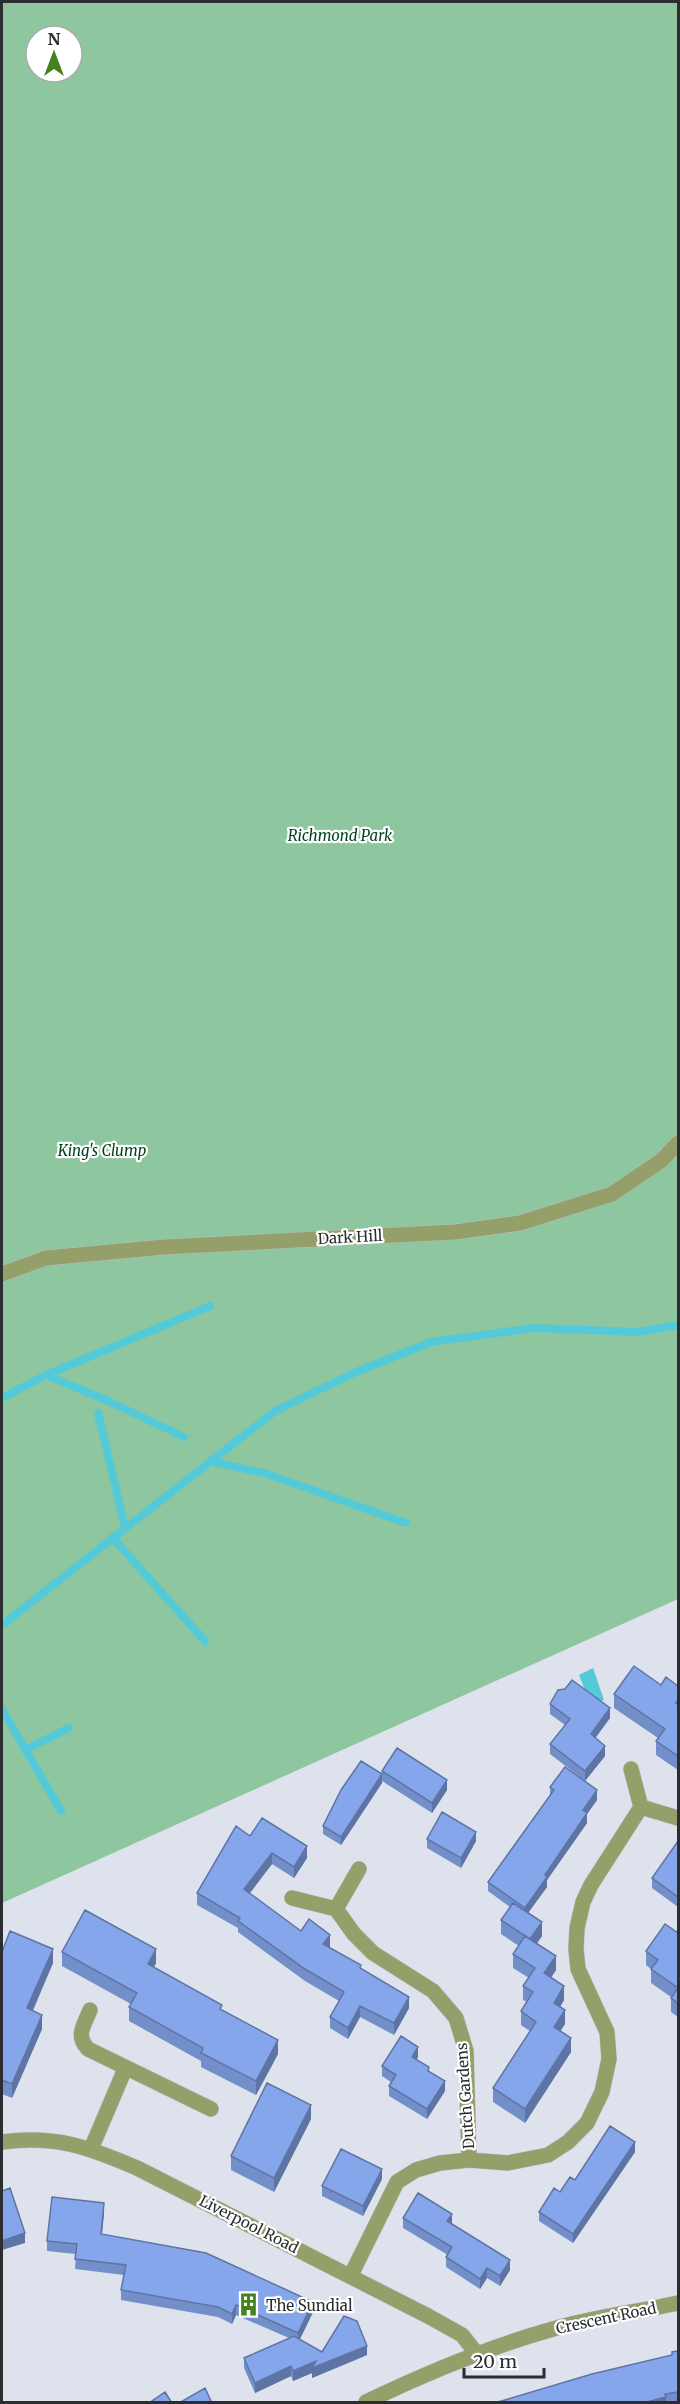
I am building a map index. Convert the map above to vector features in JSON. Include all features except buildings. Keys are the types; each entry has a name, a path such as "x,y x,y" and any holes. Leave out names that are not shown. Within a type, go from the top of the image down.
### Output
{"street":[{"name":"Dark Hill","path":"2,1274 45,1258 164,1247 455,1232 520,1223 612,1194 662,1160 678,1143"},
{"path":"351,2275 397,2182 416,2170 440,2163 470,2160 508,2163 548,2155 568,2142 587,2123 602,2092 609,2059 607,2032 578,1969 577,1928 583,1902 591,1885 641,1807 631,1769"},
{"path":"641,1807 678,1818"},
{"path":"292,1898 336,1909 359,1869"},
{"name":"Dutch Gardens","path":"336,1909 354,1934 374,1953 433,1991 456,2018 466,2051 470,2160"},
{"path":"90,2010 80,2036 81,2042 88,2049 125,2069 212,2109"},
{"path":"91,2149 125,2069"},
{"name":"Liverpool Road","path":"2,2142 31,2138 91,2149 137,2168 351,2275 462,2335 477,2355"},
{"name":"Crescent Road","path":"366,2403 407,2383 477,2355 554,2328 678,2303"}],"green space":[{"name":"Richmond Park","path":"2,2 678,2 678,1599 2,1903"}],"water":[{"path":"593,1668 604,1700 593,1704 587,1696 579,1675"}],"waterway":[{"path":"2,1398 46,1375 210,1306"},
{"path":"2,1625 275,1411 356,1372 431,1342 534,1328 638,1332 678,1325"},
{"path":"46,1375 184,1437"},
{"path":"98,1413 125,1527"},
{"path":"210,1461 267,1474 406,1523"},
{"path":"112,1537 205,1641"},
{"path":"2,1709 61,1811"},
{"path":"25,1750 69,1728"}],"place":[{"name":"The Sundial","path":"248,2305"}],"park label":[{"name":"King's Clump","path":"102,1150"}]}
